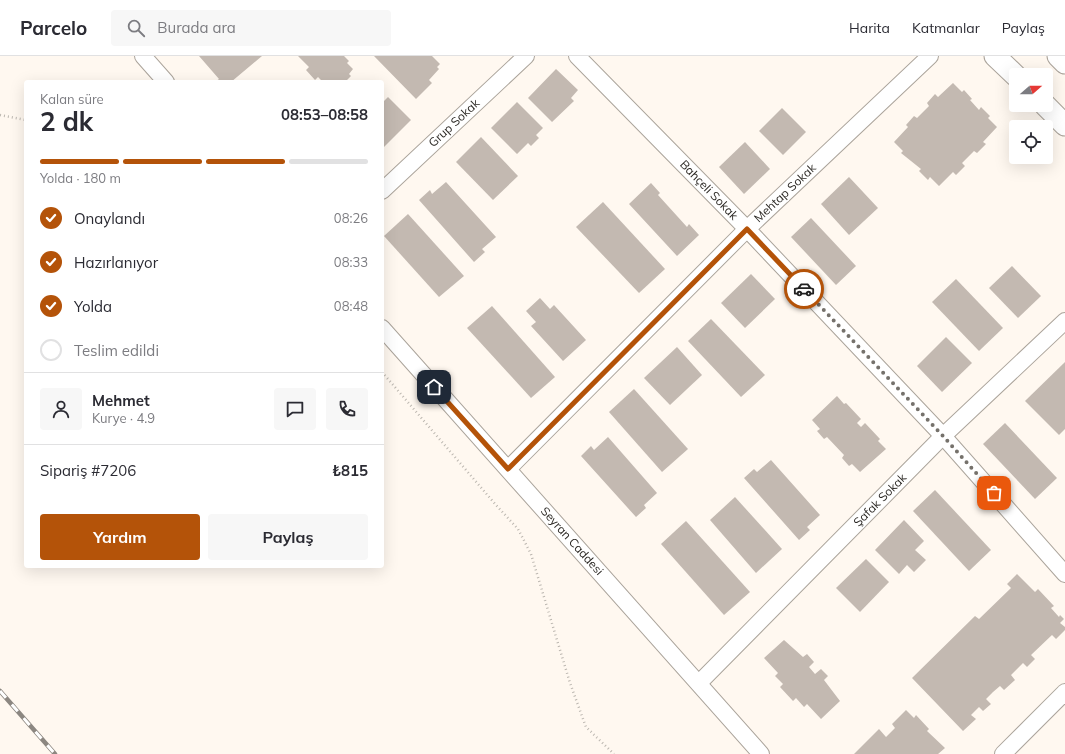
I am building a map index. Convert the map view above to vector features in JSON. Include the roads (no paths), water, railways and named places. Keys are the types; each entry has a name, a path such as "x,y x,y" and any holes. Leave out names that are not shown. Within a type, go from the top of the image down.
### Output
{"street":[{"path":"143,56 164,80"},
{"name":"Grup Sokak","path":"384,189 526,56"},
{"name":"Bahçeli Sokak","path":"577,56 747,229 943,436 1065,574"},
{"name":"Mehtap Sokak","path":"508,469 747,229 930,56"},
{"path":"995,56 1009,69"},
{"path":"1058,56 1065,63"},
{"path":"1052,112 1065,125"},
{"name":"Şafak Sokak","path":"699,683 943,436 1065,321"},
{"name":"Seyran Caddesi","path":"384,330 761,754"},
{"path":"1004,754 1065,692"}],"railway":[{"path":"0,691 55,754"}]}
